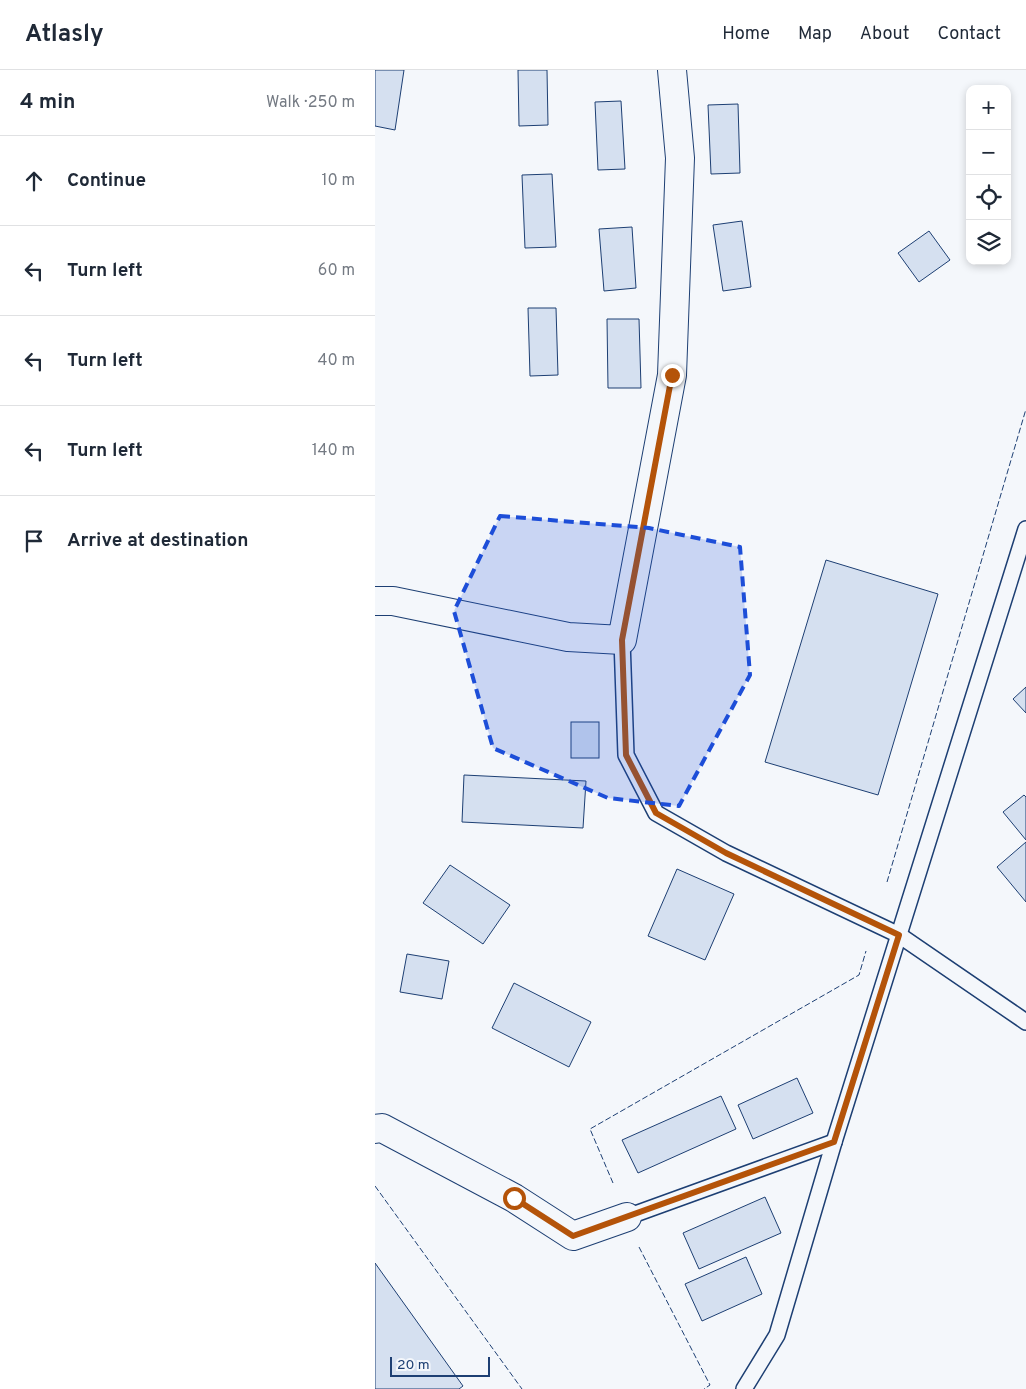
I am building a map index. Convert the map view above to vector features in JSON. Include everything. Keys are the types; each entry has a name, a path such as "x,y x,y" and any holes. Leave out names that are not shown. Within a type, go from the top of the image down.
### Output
{"street":[{"path":"375,601 393,601 569,636 622,640 672,375 680,158 672,70"},
{"path":"375,1129 382,1128 506,1193 573,1236 627,1217"}],"lane":[{"path":"744,1389 777,1336 834,1142 1026,529"},
{"path":"622,640 626,755 656,813 726,853 899,935 1026,1022"},
{"path":"627,1217 834,1142"}],"highlighted area":[{"path":"500,516 649,528 740,547 750,675 679,806 608,798 493,748 454,611"}],"building":[{"path":"375,70 404,70 395,130 375,126"},
{"path":"518,70 547,70 548,125 519,126"},
{"path":"621,101 625,169 598,170 595,102"},
{"path":"738,104 740,173 711,174 708,105"},
{"path":"552,174 556,247 525,248 522,175"},
{"path":"742,221 751,287 723,291 713,225"},
{"path":"632,227 636,288 604,291 599,229"},
{"path":"929,231 950,260 919,282 898,253"},
{"path":"528,308 556,308 558,375 530,376"},
{"path":"607,319 639,319 641,388 608,388"},
{"path":"826,560 938,594 878,795 765,762"},
{"path":"1026,687 1026,713 1013,699"},
{"path":"571,722 599,722 599,758 571,758"},
{"path":"464,775 586,781 583,828 462,822"},
{"path":"1024,795 1026,797 1026,840 1003,812"},
{"path":"1026,842 1026,902 997,867"},
{"path":"450,865 510,905 483,944 423,903"},
{"path":"677,869 734,894 705,960 648,936"},
{"path":"407,954 449,961 442,999 400,992"},
{"path":"514,983 591,1022 569,1067 492,1028"},
{"path":"797,1078 813,1113 753,1139 738,1105"},
{"path":"721,1096 736,1129 638,1173 622,1140"},
{"path":"765,1197 781,1233 699,1269 683,1233"},
{"path":"746,1257 762,1294 702,1321 685,1284"},
{"path":"375,1263 463,1386 459,1389 375,1389"}],"fence":[{"path":"887,882 1026,409"},
{"path":"613,1183 590,1129 859,975 866,951"},
{"path":"375,1186 522,1389"},
{"path":"639,1247 710,1385 704,1389"}],"route":[{"path":"514,1198 573,1236 834,1142 899,935 726,853 656,813 626,755 622,640 672,375"}]}
